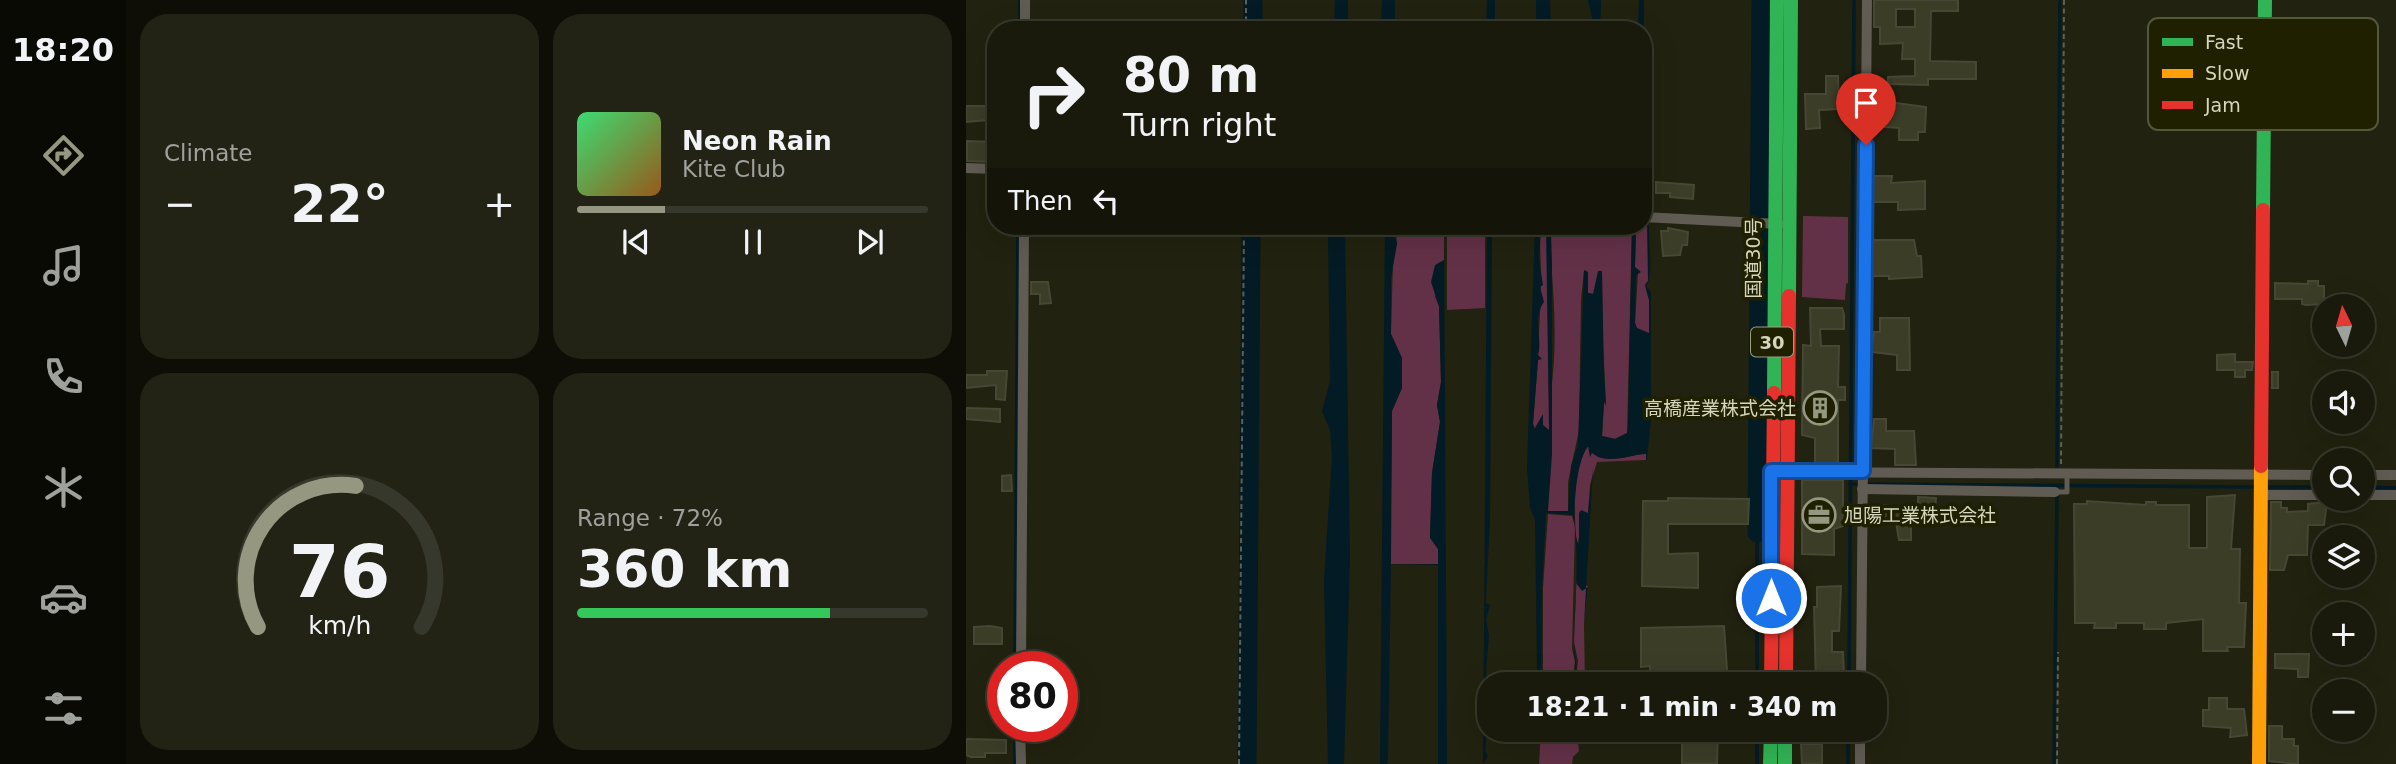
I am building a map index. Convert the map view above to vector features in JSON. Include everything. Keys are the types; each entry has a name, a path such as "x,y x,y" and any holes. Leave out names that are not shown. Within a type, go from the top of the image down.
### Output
{"main road":[{"name":"国道30号","path":"1771,672 1769,224 1777,0"},
{"name":"国道30号","path":"1786,672 1791,0"},
{"path":"2265,0 2265,18"},
{"path":"2259,764 2264,130"},
{"path":"1770,764 1771,742"},
{"path":"1785,742 1785,764"}],"street":[{"path":"1025,0 1025,21"},
{"path":"1860,672 1858,477 1867,0"},
{"path":"966,168 987,169"},
{"path":"1652,218 1790,225"},
{"path":"1021,651 1024,235"},
{"path":"1771,471 2051,486 2066,478 2262,485 2312,493"},
{"path":"2375,486 2396,475"},
{"path":"1858,477 2051,486"},
{"path":"2262,485 2312,477"},
{"path":"2375,486 2396,495"},
{"path":"1020,742 1021,764"},
{"path":"1860,742 1860,764"}],"lane":[{"path":"2051,486 2067,492 2066,478"}],"path":[{"path":"1246,0 1246,21"},
{"path":"2064,0 2066,478"},
{"path":"1239,764 1244,235"},
{"path":"2057,764 2059,652"}],"shaded area":[{"path":"1803,216 1848,217 1848,283 1845,300 1802,297"},
{"path":"1394,235 1444,235 1444,261 1435,297 1439,306 1441,382 1437,405 1440,422 1432,473 1430,537 1438,549 1438,564 1390,564 1392,411 1402,388 1402,359 1391,334"},
{"path":"1447,235 1485,235 1485,308 1447,310"},
{"path":"1540,235 1547,235 1549,402 1555,339 1548,235 1632,235 1627,433 1615,439 1602,436 1604,401 1606,403 1599,273 1594,294 1588,293 1588,272 1584,271 1581,299 1579,430 1568,482 1568,512 1548,511 1550,431 1543,425 1542,416 1534,429 1533,424 1538,359 1541,359 1538,356"},
{"path":"1636,235 1648,235 1648,281 1645,285 1649,300 1649,334 1637,329 1635,323 1638,272 1635,267"},
{"path":"1589,445 1591,452 1607,457 1619,458 1647,453 1646,460 1597,462 1590,485 1588,513 1579,513 1581,528 1577,546 1577,479 1583,454"},
{"path":"1548,514 1572,516 1575,526 1574,672 1543,672 1543,588"},
{"path":"1576,582 1588,586 1584,624 1585,672 1577,672 1578,661 1574,642"},
{"path":"1540,742 1578,742 1579,751 1573,757 1572,764 1539,764"}],"water":[{"path":"1335,0 1348,0 1348,21 1334,21"},
{"path":"1382,0 1395,0 1395,21 1381,21"},
{"path":"1487,0 1495,0 1495,21 1486,21"},
{"path":"1536,0 1550,0 1551,21 1536,21"},
{"path":"1588,0 1601,0 1600,21 1593,21"},
{"path":"1639,0 1644,0 1644,21 1638,21"},
{"path":"1329,235 1345,235 1350,557 1344,764 1328,764 1324,579 1332,457 1330,430 1322,411 1330,381"},
{"path":"1385,235 1396,235 1391,278 1391,334 1402,358 1402,388 1392,411 1388,758 1387,764 1380,764"},
{"path":"1444,235 1447,764 1438,764 1438,565 1391,564 1438,564 1438,549 1430,538 1432,473 1440,422 1437,405 1441,382 1439,306 1431,282 1435,265 1444,260"},
{"path":"1487,235 1492,235 1490,519 1486,597 1486,603 1490,605 1486,619 1489,636 1484,672"},
{"path":"1535,235 1540,235 1539,260 1543,285 1540,287 1544,302 1538,322 1538,355 1542,359 1538,360 1533,424 1535,429 1543,414 1543,425 1549,430 1546,235 1551,235 1552,454 1548,511 1568,511 1571,466 1578,444 1584,270 1588,272 1588,293 1593,294 1598,271 1602,271 1606,406 1604,402 1602,436 1615,439 1627,433 1628,425 1632,235 1636,235 1635,267 1641,272 1636,275 1635,323 1637,328 1649,333 1649,300 1645,285 1648,281 1646,286 1651,292 1651,419 1647,460 1597,462 1646,460 1646,454 1605,459 1592,453 1590,457 1588,446 1580,466 1574,511 1579,546 1581,510 1588,513 1593,468 1586,588 1582,591 1576,583 1573,515 1546,513 1541,672 1537,672 1535,520 1530,507 1527,468"},
{"path":"1647,235 1649,235 1648,281"},
{"path":"1588,587 1584,624 1586,588"},
{"path":"1483,742 1486,742 1485,750 1488,756 1483,764"}],"building":[{"path":"1874,0 1958,0 1958,11 1931,11 1930,61 1976,62 1976,79 1928,79 1928,85 1888,84 1888,77 1915,76 1915,59 1902,59 1903,43 1880,44 1880,27 1874,27","holes":["1896,9 1915,9 1915,27 1896,27"]},
{"path":"1826,76 1838,76 1839,109 1819,110 1820,128 1806,129 1805,94 1826,94"},
{"path":"1882,101 1926,107 1925,132 1918,132 1918,140 1899,140 1899,128 1873,126 1873,108 1882,108"},
{"path":"966,106 987,106 987,120 966,122"},
{"path":"967,141 987,142 987,162 967,161"},
{"path":"1873,176 1892,176 1891,183 1925,181 1925,209 1898,210 1898,202 1873,202"},
{"path":"1656,182 1694,185 1693,199 1670,197 1670,193 1656,193"},
{"path":"1668,228 1688,232 1687,245 1682,245 1680,255 1663,256 1661,231 1668,231"},
{"path":"1872,240 1914,240 1917,256 1921,256 1922,277 1889,279 1889,276 1872,276"},
{"path":"2308,281 2318,281 2318,286 2324,286 2324,294 2312,294 2312,305 2302,304 2302,299 2275,299 2275,283 2308,284"},
{"path":"1031,282 1048,282 1051,303 1040,304 1040,294 1031,294"},
{"path":"1810,308 1842,308 1844,314 1844,329 1820,329 1821,346 1839,346 1838,387 1845,387 1845,400 1838,400 1838,465 1815,465 1815,438 1802,435 1803,345 1811,346"},
{"path":"1880,318 1909,318 1910,370 1897,370 1897,355 1871,352 1874,332 1880,332"},
{"path":"2235,354 2235,362 2253,362 2252,370 2245,370 2245,377 2235,377 2235,370 2217,370 2217,355"},
{"path":"987,371 1007,371 1005,400 996,399 996,385 966,388 966,375 987,375"},
{"path":"2272,372 2278,372 2278,388 2272,388"},
{"path":"966,408 1000,409 1000,422 966,419"},
{"path":"1874,419 1886,419 1886,431 1914,431 1916,465 1895,465 1895,449 1871,448"},
{"path":"1011,475 1012,491 1002,491 1002,476"},
{"path":"1802,480 1843,480 1843,526 1834,529 1834,555 1802,554"},
{"path":"2235,495 2231,549 2240,549 2239,603 2246,603 2244,647 2227,647 2228,651 2203,651 2203,619 2166,623 2166,629 2144,629 2144,623 2116,623 2116,628 2094,628 2095,623 2075,623 2074,504 2087,504 2087,501 2189,505 2189,548 2207,548 2207,497"},
{"path":"1918,497 1936,498 1935,509 1918,509"},
{"path":"1668,498 1749,499 1748,524 1668,524 1668,554 1698,553 1698,588 1642,586 1643,501 1668,501"},
{"path":"2271,502 2281,502 2281,508 2287,508 2287,512 2308,511 2308,504 2312,504 2312,511 2326,511 2324,525 2308,525 2307,555 2288,555 2284,570 2270,570"},
{"path":"1879,505 1911,508 1911,540 1899,540 1896,522 1879,520"},
{"path":"1841,586 1839,631 1832,631 1832,652 1843,652 1844,672 1816,672 1814,607 1817,607 1817,587"},
{"path":"1724,626 1727,672 1650,672 1650,666 1641,667 1641,628"},
{"path":"974,627 1002,628 1002,644 974,644"},
{"path":"2275,654 2309,654 2308,677 2298,677 2298,669 2275,668"},
{"path":"2209,698 2227,698 2227,709 2244,709 2247,735 2230,737 2231,728 2203,726 2203,710 2209,710"},
{"path":"2269,726 2282,726 2282,739 2294,739 2294,746 2298,746 2298,764 2269,761"},
{"path":"966,739 1006,742 1006,753 985,753 985,757 966,755"},
{"path":"1682,742 1718,742 1717,764 1682,764"},
{"path":"1801,744 1822,744 1822,764 1802,764"}],"waterway":[{"path":"1020,0 1020,21"},
{"path":"1253,0 1253,21"},
{"path":"1757,533 1761,0"},
{"path":"1849,672 1854,0"},
{"path":"2057,466 2060,0"},
{"path":"1015,651 1018,235"},
{"path":"1247,764 1251,235"},
{"path":"1850,484 2258,487"},
{"path":"2265,487 2312,487"},
{"path":"2375,487 2396,488"},
{"path":"2054,764 2057,494"},
{"path":"1757,533 1757,672"},
{"path":"1015,742 1015,764"},
{"path":"1757,742 1757,764"},
{"path":"1848,742 1848,764"}],"traffic: fast":[{"path":"1774,393 1777,0"},
{"path":"1789,296 1791,0"},
{"path":"2265,0 2265,18"},
{"path":"2263,210 2264,130"},
{"path":"1770,764 1771,742"},
{"path":"1785,742 1785,764"}],"traffic: slow":[{"path":"2259,764 2261,466"}],"traffic: jam":[{"path":"2261,466 2263,210"},
{"path":"1786,672 1789,296"},
{"path":"1771,672 1774,393"}],"place":[{"name":"高橋産業株式会社","path":"1820,408"},
{"name":"旭陽工業株式会社","path":"1819,515"}],"route":[{"path":"1771,598 1771,471 1863,471 1866,145"}]}
